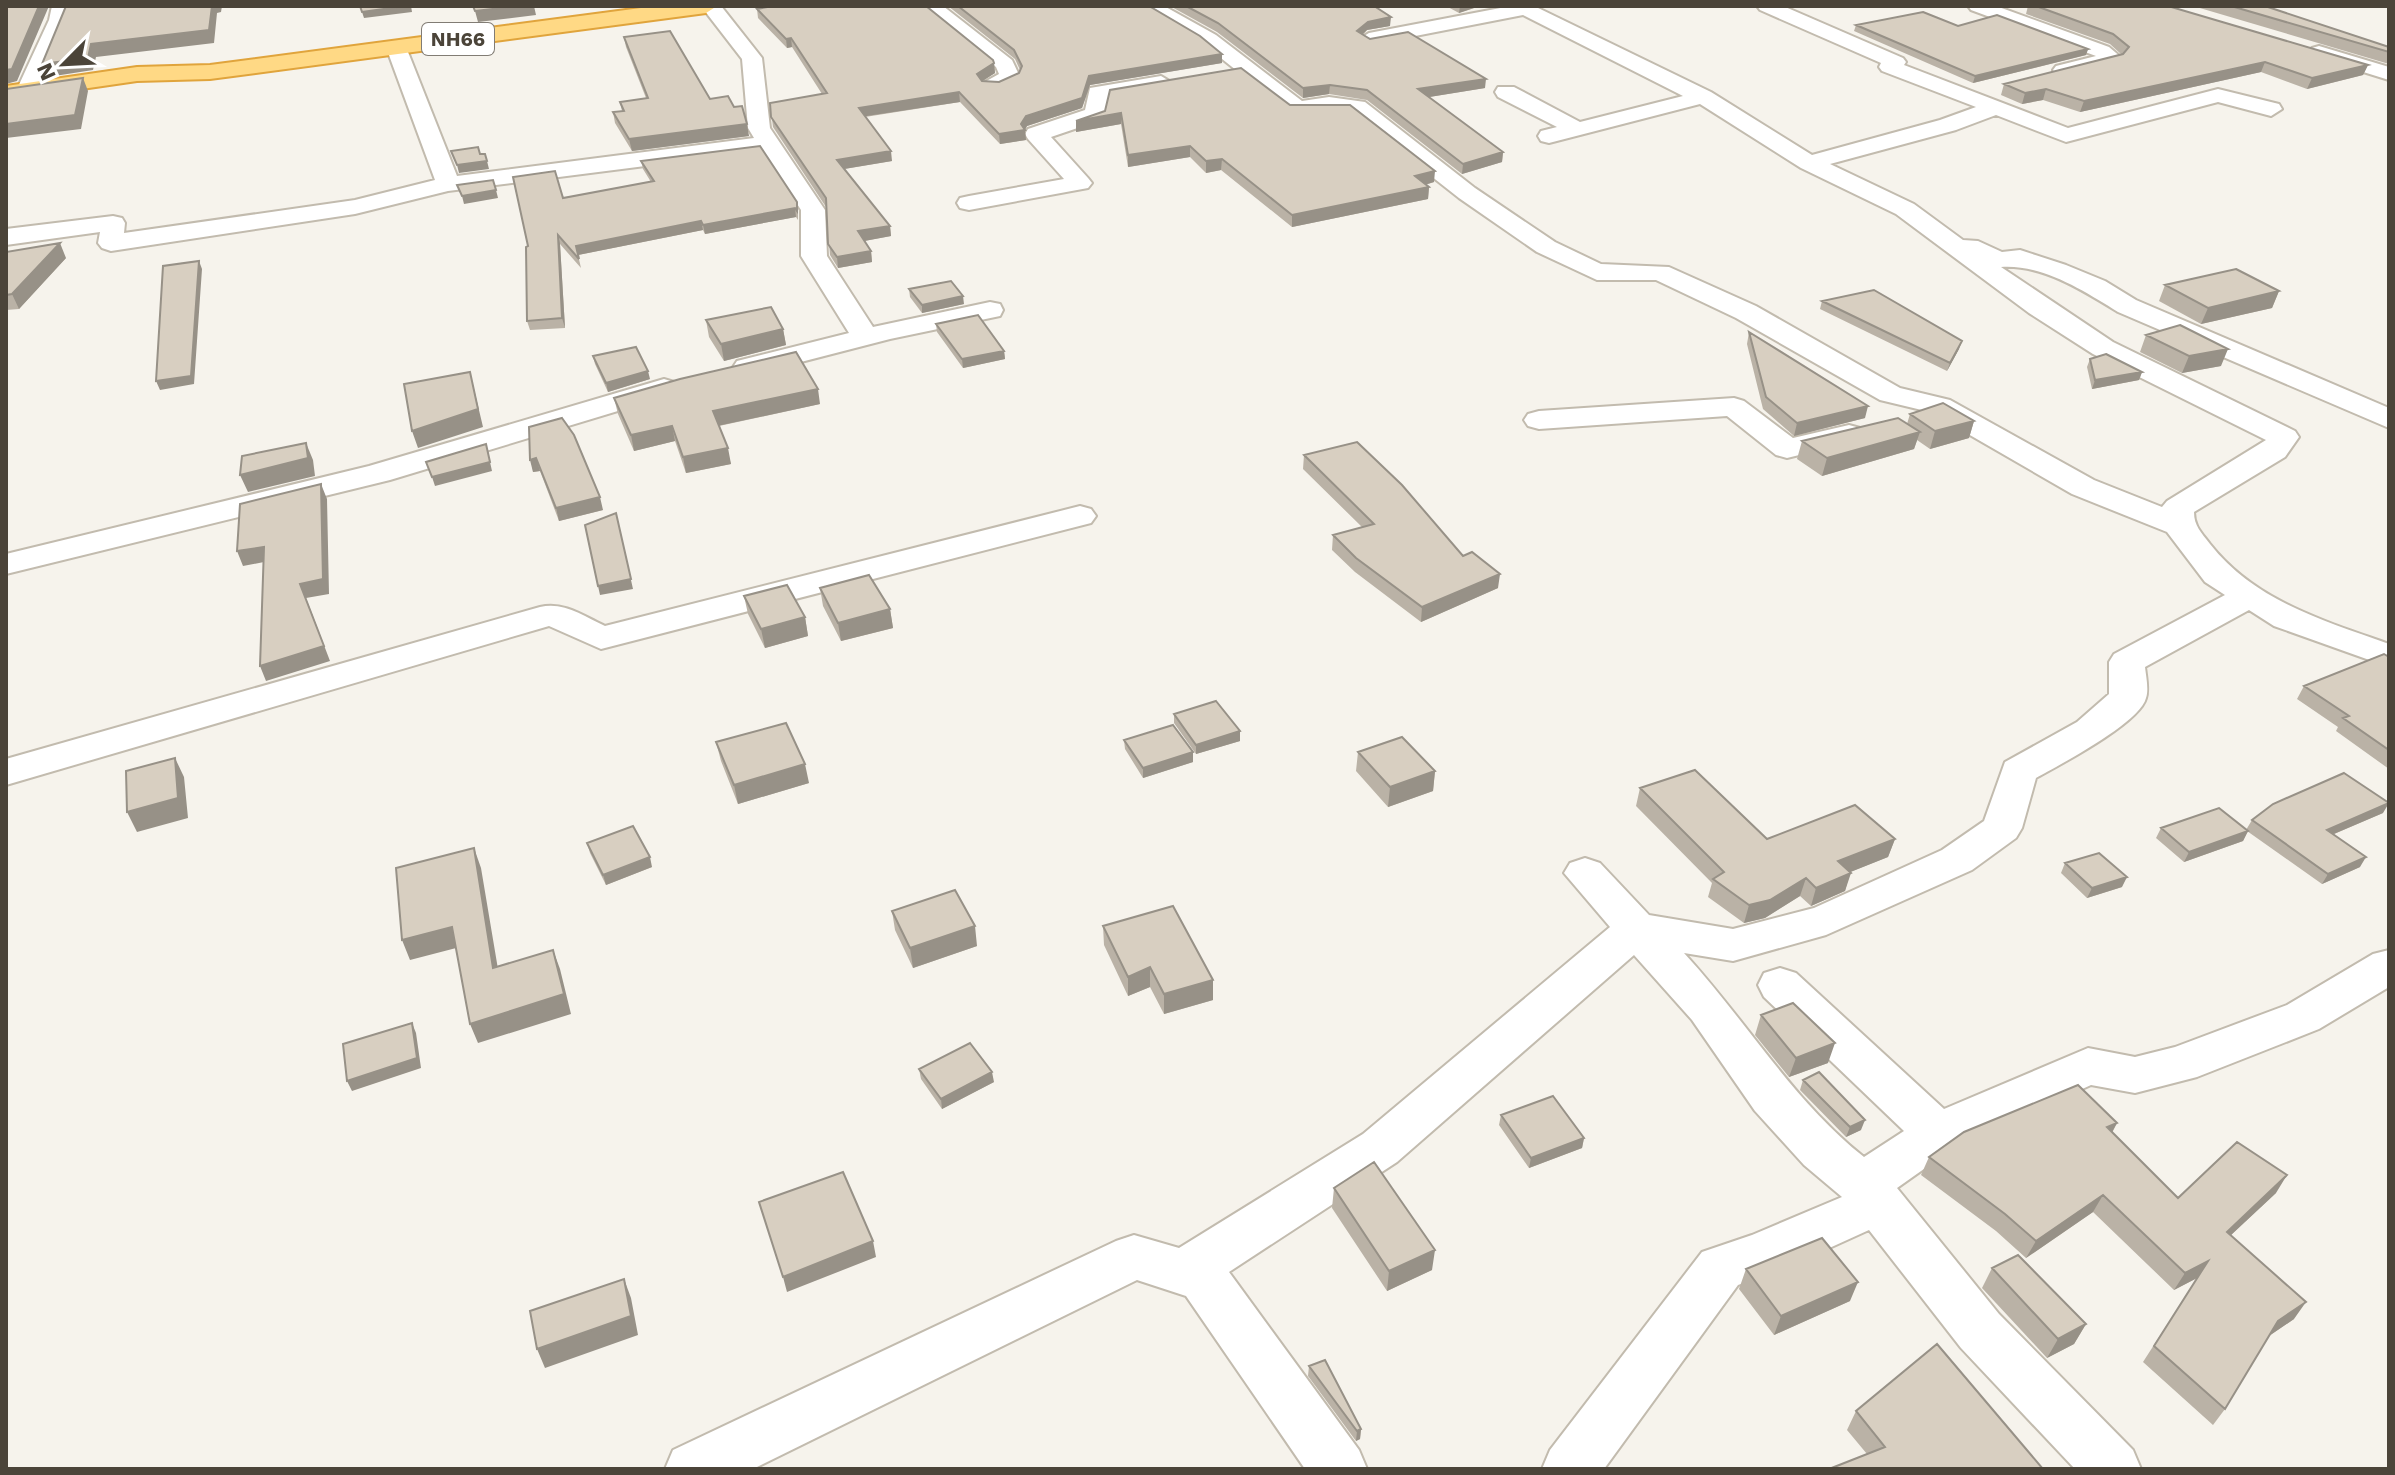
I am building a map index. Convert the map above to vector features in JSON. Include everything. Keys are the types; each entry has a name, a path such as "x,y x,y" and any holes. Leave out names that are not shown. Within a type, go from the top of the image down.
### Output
{"highway":[{"name":"NH66","path":"210,72 708,6"},
{"path":"17,91 137,74 210,72"},
{"path":"6,110 141,93 210,72"}],"street":[{"path":"17,91 59,20 62,6"},
{"path":"708,6 752,58 759,128 813,210 814,256 867,339"},
{"path":"931,6 1005,64 1010,77 992,84"},
{"path":"1150,6 1209,39 1298,108 1329,103 1357,107 1467,193 1546,247 1597,272 1660,272 1746,312 1890,394 1940,406 2083,487 2178,525 2217,575 2286,619 2389,656"},
{"path":"1767,6 1896,62 1889,67 1964,95 1995,98 2066,135 2218,95 2271,109"},
{"path":"1978,6 2102,51 2112,58 2038,76"},
{"path":"1369,39 1512,7 1525,9 1703,97 1809,163 1905,209 2038,307 2103,348 2284,437 2274,451 2178,508 2178,525"},
{"path":"2299,46 2389,74"},
{"path":"396,47 448,184"},
{"path":"1217,73 1246,68"},
{"path":"969,203 1080,183 1036,134 1096,114 1098,93 1187,78"},
{"path":"1506,92 1577,129"},
{"path":"1549,136 1703,97"},
{"path":"1809,163 1948,125 1995,98"},
{"path":"6,237 113,223 111,243 355,207 448,184 769,143"},
{"path":"1931,228 1998,260 2020,258 2057,270 2096,287 2127,306 2389,419"},
{"path":"718,374 889,331 990,310"},
{"path":"6,564 379,473 687,382"},
{"path":"1539,420 1734,407 1787,449 1880,426 1940,406"},
{"path":"6,772 398,662 552,614 601,638 815,581 1080,516"},
{"path":"1184,1273 1380,1148 1636,929 1733,945 1826,920 1957,860 2002,828 2019,771 2090,731 2128,698 2127,662 2250,596"},
{"path":"1585,873 1708,1008 1772,1098 1821,1151 1871,1194 1980,1331 2113,1469"},
{"path":"1570,1469 1720,1268 1763,1254 1871,1194 1938,1133 2088,1066 2135,1075 2181,1064 2303,1017 2389,966"},
{"path":"1780,985 1938,1133"},
{"path":"693,1469 1134,1257 1204,1279 1339,1469"}],"building":[{"path":"6,6 39,6 12,69 6,70"},
{"path":"66,6 212,6 209,30 91,44 88,58 42,64"},
{"path":"360,6 405,6 362,12"},
{"path":"473,6 518,6 475,11"},
{"path":"773,6 926,6 993,60 994,63 977,74 982,81 999,82 1019,73 1022,66 1014,50 958,6 1149,6 1200,36 1222,54 1089,76 1082,98 1026,116 1021,124 1025,130 999,134 959,92 859,108 891,151 837,160 890,226 858,231 871,251 837,257 828,244 826,198 771,117 770,103 827,93 791,38 786,39 757,9"},
{"path":"1186,6 1374,6 1391,17 1368,22 1357,31 1370,39 1408,32 1486,79 1418,89 1503,152 1463,164 1367,90 1330,85 1303,88 1218,23"},
{"path":"2036,6 2168,6 2368,65 2312,78 2265,62 2084,101 2046,89 2025,93 2004,84 2123,54 2129,47 2113,34"},
{"path":"2231,6 2265,6 2389,47 2389,52"},
{"path":"1923,12 1958,26 1997,15 2088,49 1975,76 1856,25"},
{"path":"670,31 710,99 728,96 734,107 742,106 747,124 629,139 613,112 624,111 620,102 648,98 624,37"},
{"path":"1241,68 1290,105 1350,105 1435,171 1415,176 1429,187 1292,215 1222,159 1206,161 1190,146 1128,155 1121,113 1076,121 1105,111 1110,90"},
{"path":"83,78 75,115 6,124 6,89"},
{"path":"760,146 797,202 797,211 795,208 703,225 701,221 576,246 579,259 558,235 562,318 527,321 528,246 513,177 555,171 563,198 654,181 641,161"},
{"path":"478,147 487,161 457,165 451,151"},
{"path":"493,180 496,190 462,196 457,185"},
{"path":"60,243 12,294 6,295 6,252"},
{"path":"199,261 191,376 156,381 163,266"},
{"path":"2236,269 2279,291 2208,308 2165,285"},
{"path":"951,281 963,296 922,305 909,289"},
{"path":"1874,290 1962,341 1950,363 1822,301"},
{"path":"771,307 783,329 721,344 706,320"},
{"path":"978,315 1004,351 962,359 936,324"},
{"path":"2180,325 2228,349 2189,356 2146,335"},
{"path":"1749,332 1868,406 1797,423 1766,397"},
{"path":"636,347 648,371 606,383 593,356"},
{"path":"796,352 818,389 713,411 728,448 683,457 672,426 631,435 614,398 680,379"},
{"path":"2106,354 2142,372 2095,380 2090,359"},
{"path":"470,372 478,409 412,431 404,384"},
{"path":"1943,403 1974,421 1935,431 1910,414"},
{"path":"562,418 574,435 600,497 556,508 536,458 530,460 529,427"},
{"path":"1898,418 1920,432 1827,458 1802,441"},
{"path":"1357,442 1402,485 1463,556 1472,552 1500,574 1422,607 1356,558 1333,535 1374,524 1304,455"},
{"path":"306,443 308,458 240,475 242,456"},
{"path":"486,444 490,462 432,477 426,462"},
{"path":"321,484 323,579 300,584 324,646 260,666 264,547 237,551 240,504"},
{"path":"616,513 631,579 598,586 585,525"},
{"path":"869,575 890,609 838,623 820,588"},
{"path":"787,585 805,617 761,629 744,596"},
{"path":"2384,654 2389,657 2389,750 2343,718 2349,716 2304,686"},
{"path":"1216,701 1240,731 1196,745 1174,714"},
{"path":"786,723 805,764 734,785 716,742"},
{"path":"1173,725 1193,752 1143,768 1124,740"},
{"path":"1402,737 1435,771 1390,787 1358,752"},
{"path":"175,758 178,798 127,812 126,771"},
{"path":"1695,770 1767,839 1855,805 1895,839 1838,861 1851,873 1816,888 1806,878 1770,900 1749,905 1713,879 1724,872 1640,788"},
{"path":"2344,773 2389,803 2327,830 2366,857 2328,874 2252,820 2273,804"},
{"path":"2219,808 2248,831 2189,852 2161,828"},
{"path":"633,826 650,857 603,875 587,843"},
{"path":"474,848 493,968 553,950 564,994 470,1024 452,927 402,940 396,868"},
{"path":"2099,853 2127,877 2092,888 2065,863"},
{"path":"955,890 975,926 910,948 892,911"},
{"path":"1173,906 1213,980 1164,994 1150,967 1128,977 1103,926"},
{"path":"1793,1003 1835,1043 1796,1058 1761,1015"},
{"path":"412,1023 417,1058 347,1081 343,1044"},
{"path":"970,1043 992,1072 941,1099 919,1069"},
{"path":"1819,1072 1865,1120 1850,1127 1803,1080"},
{"path":"2078,1085 2117,1123 2107,1127 2178,1198 2237,1142 2287,1175 2227,1232 2306,1302 2278,1321 2225,1409 2154,1346 2208,1261 2185,1273 2103,1195 2036,1241 1929,1157 1964,1132"},
{"path":"1553,1096 1584,1138 1531,1158 1501,1115"},
{"path":"1374,1162 1435,1250 1389,1271 1334,1188"},
{"path":"843,1172 873,1241 783,1277 759,1202"},
{"path":"1822,1238 1858,1282 1781,1316 1746,1269"},
{"path":"2018,1255 2086,1324 2058,1339 1992,1268"},
{"path":"624,1279 631,1316 537,1349 530,1311"},
{"path":"1937,1344 2043,1469 1829,1469 1885,1447 1856,1411"},
{"path":"1325,1360 1361,1429 1357,1431 1309,1366"}]}
